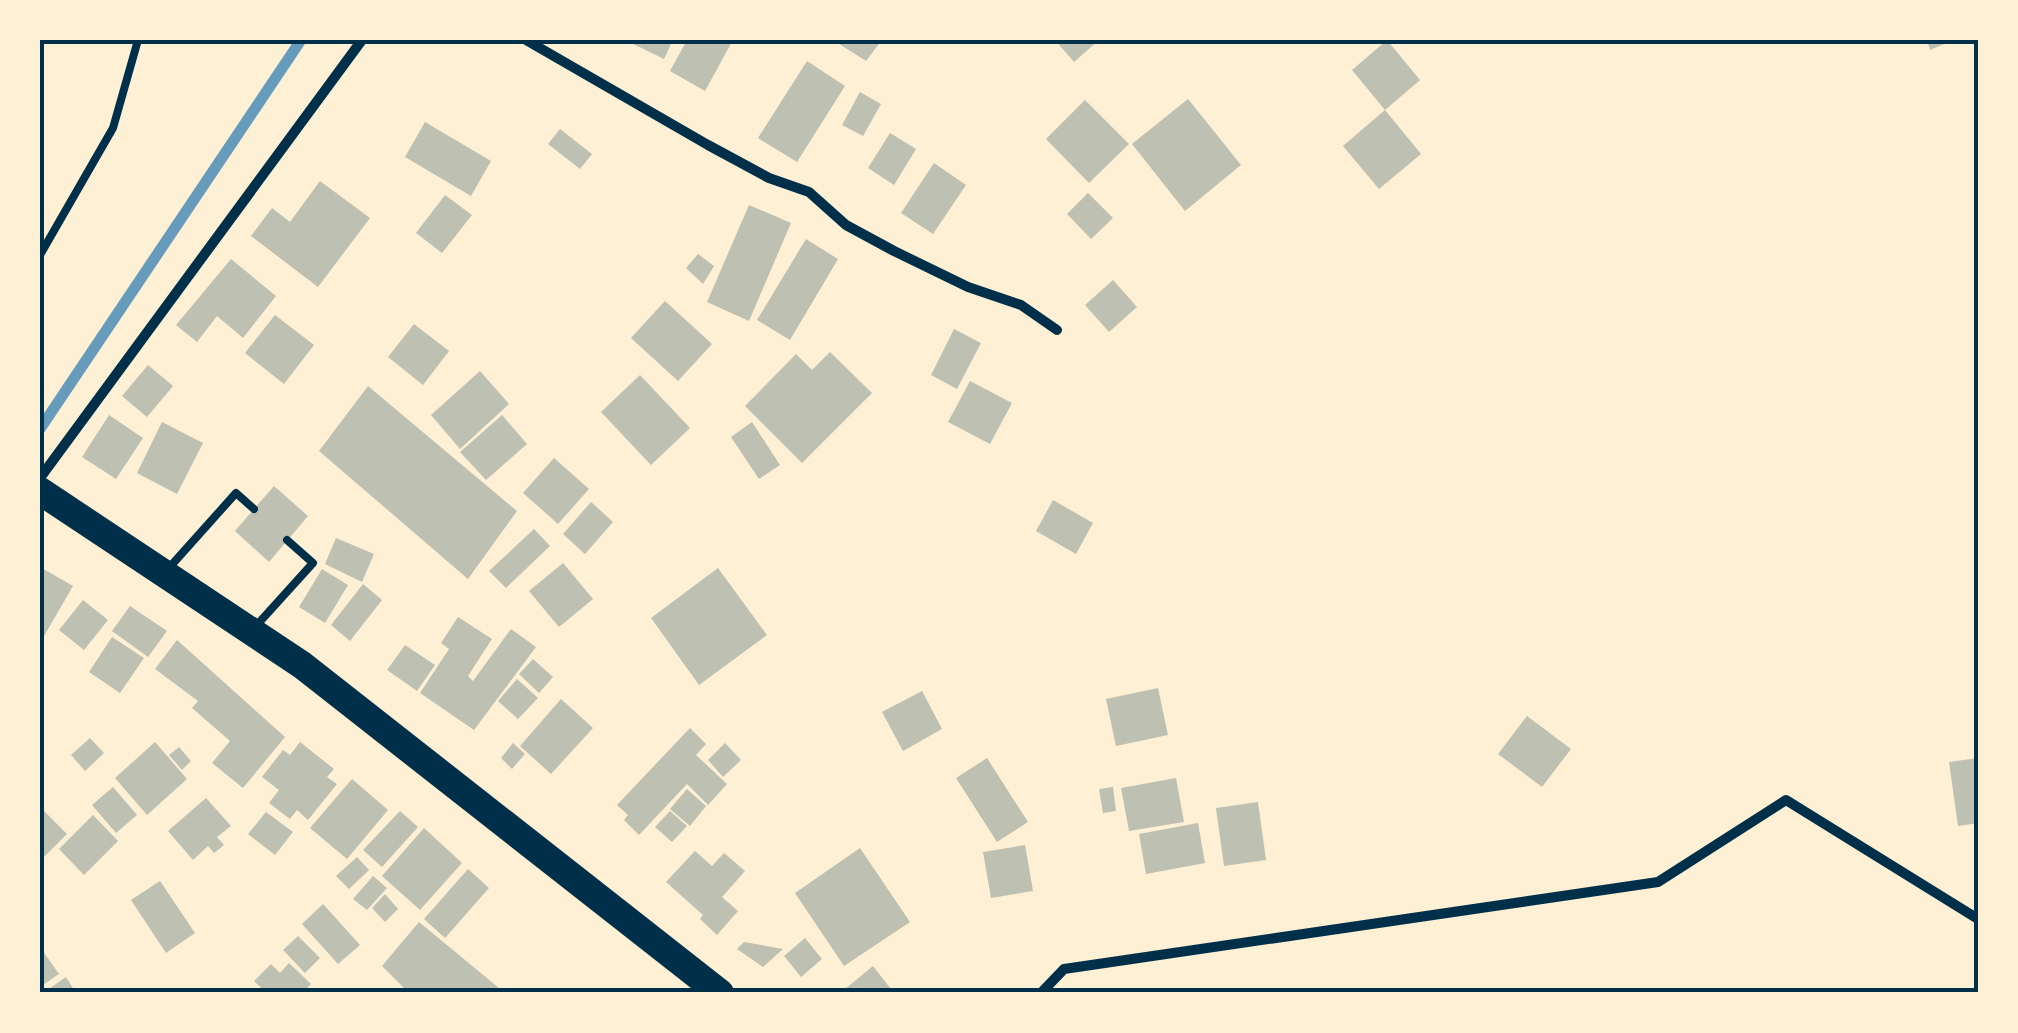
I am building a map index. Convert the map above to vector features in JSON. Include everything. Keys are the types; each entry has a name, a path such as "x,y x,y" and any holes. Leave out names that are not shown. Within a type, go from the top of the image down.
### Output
{"highway":[{"path":"40,491 252,631 576,875 720,993"}],"street":[{"path":"40,478 362,40"},
{"path":"526,40 769,178 809,192 846,225 968,288 1021,306 1057,330"},
{"path":"1041,993 1064,969 1658,882 1786,800 1978,919"}],"lane":[{"path":"40,256 113,128 138,40"},
{"path":"164,574 236,493 254,509"},
{"path":"252,631 312,563 288,540"}],"building":[{"path":"625,40 673,40 664,59"},
{"path":"687,40 733,40 705,91 670,71"},
{"path":"833,40 882,40 866,61"},
{"path":"1055,40 1099,40 1074,62"},
{"path":"1387,40 1420,80 1385,110 1352,70"},
{"path":"1927,40 1954,40 1930,50"},
{"path":"807,61 845,86 797,162 758,138"},
{"path":"860,92 881,104 863,136 842,125"},
{"path":"1188,99 1241,165 1185,211 1132,144"},
{"path":"1085,100 1129,144 1089,183 1046,139"},
{"path":"1385,110 1421,154 1379,189 1343,146"},
{"path":"425,122 491,161 471,196 405,157"},
{"path":"560,129 592,154 580,169 548,144"},
{"path":"890,133 916,149 894,185 868,168"},
{"path":"934,163 966,185 933,234 901,213"},
{"path":"320,181 370,218 318,287 251,236 272,208 290,222"},
{"path":"1088,193 1113,218 1091,239 1067,214"},
{"path":"445,195 472,215 442,253 416,233"},
{"path":"749,205 791,223 749,321 707,302"},
{"path":"806,239 838,259 790,340 757,320"},
{"path":"698,254 714,266 703,284 686,268"},
{"path":"231,259 276,296 243,338 217,316 197,342 176,325"},
{"path":"1113,280 1137,307 1109,332 1085,305"},
{"path":"665,301 712,344 678,381 631,338"},
{"path":"275,315 314,345 284,384 245,353"},
{"path":"414,324 449,351 423,385 388,357"},
{"path":"954,329 981,343 957,389 931,375"},
{"path":"830,352 872,393 802,463 745,406 796,354 812,370"},
{"path":"148,365 173,386 147,417 122,396"},
{"path":"480,371 509,404 460,449 431,415"},
{"path":"640,375 690,428 651,465 601,412"},
{"path":"970,381 1012,403 990,444 948,422"},
{"path":"368,386 517,511 468,579 319,451"},
{"path":"109,415 143,438 116,479 82,457"},
{"path":"502,415 527,444 486,480 460,452"},
{"path":"162,422 203,443 177,494 137,473"},
{"path":"752,422 780,465 759,479 731,437"},
{"path":"554,458 589,489 558,524 523,493"},
{"path":"274,486 308,516 269,562 235,531"},
{"path":"1053,500 1093,523 1076,554 1036,531"},
{"path":"591,502 613,522 585,554 563,534"},
{"path":"534,529 550,546 506,588 489,571"},
{"path":"336,538 374,554 362,582 325,564"},
{"path":"563,563 593,599 559,627 529,591"},
{"path":"40,567 73,586 40,643"},
{"path":"718,568 767,635 699,685 651,618"},
{"path":"322,569 348,585 325,623 299,607"},
{"path":"363,584 382,600 350,641 331,625"},
{"path":"83,600 108,620 84,650 59,630"},
{"path":"130,606 167,631 148,657 112,631"},
{"path":"458,617 492,639 468,676 473,681 511,629 536,647 474,730 420,693 449,649 441,643"},
{"path":"112,637 144,658 120,693 89,672"},
{"path":"177,640 285,737 243,788 212,763 230,741 192,708 198,701 155,669"},
{"path":"405,645 435,665 417,691 387,670"},
{"path":"533,659 553,677 539,693 519,674"},
{"path":"517,679 538,698 518,719 498,701"},
{"path":"1158,688 1168,735 1116,746 1106,699"},
{"path":"922,691 942,729 903,751 882,712"},
{"path":"561,699 593,728 551,774 520,746"},
{"path":"1527,716 1571,749 1542,787 1498,754"},
{"path":"690,728 706,744 696,755 727,784 708,805 687,784 639,835 624,820 628,815 617,805"},
{"path":"90,738 104,753 85,771 71,755"},
{"path":"155,742 187,779 147,815 115,778"},
{"path":"300,742 334,769 327,777 337,784 308,820 297,810 290,819 269,803 279,790 262,777 283,750 290,755"},
{"path":"513,743 525,754 512,769 501,758"},
{"path":"725,743 741,760 723,777 708,760"},
{"path":"179,747 191,761 182,770 169,755"},
{"path":"987,758 1028,822 997,842 956,778"},
{"path":"1978,758 1978,823 1958,826 1949,762"},
{"path":"1176,778 1184,822 1129,831 1121,788"},
{"path":"352,779 388,810 347,859 310,828"},
{"path":"113,787 137,815 116,833 92,805"},
{"path":"1113,787 1116,811 1103,813 1099,789"},
{"path":"687,789 706,806 690,826 670,809"},
{"path":"206,798 231,826 217,837 224,845 214,853 208,846 193,860 168,831"},
{"path":"1258,802 1266,860 1224,866 1216,808"},
{"path":"40,807 67,834 40,861"},
{"path":"400,811 418,827 382,867 363,850"},
{"path":"670,811 687,826 672,842 655,827"},
{"path":"266,812 293,832 275,855 248,834"},
{"path":"93,815 118,841 84,875 59,849"},
{"path":"1198,823 1205,863 1146,874 1139,834"},
{"path":"424,828 462,863 420,910 382,876"},
{"path":"1025,845 1033,891 991,898 983,852"},
{"path":"860,848 910,922 844,966 795,893"},
{"path":"695,851 712,866 724,853 745,871 722,897 738,911 717,935 700,919 703,915 666,882"},
{"path":"357,857 369,870 349,889 336,876"},
{"path":"468,869 489,888 445,938 424,919"},
{"path":"373,876 387,888 367,910 353,899"},
{"path":"160,881 195,933 166,953 131,900"},
{"path":"385,894 398,909 385,922 372,908"},
{"path":"323,904 360,945 338,964 302,924"},
{"path":"419,922 505,993 409,993 382,966"},
{"path":"298,936 320,958 305,973 283,950"},
{"path":"805,938 822,959 801,977 784,956"},
{"path":"744,942 783,949 763,967 737,949"},
{"path":"40,947 59,974 40,987"},
{"path":"289,963 311,984 302,993 267,993 254,981 271,964 280,973"},
{"path":"873,966 894,993 840,993"},
{"path":"66,977 76,993 43,993"}],"waterway":[{"path":"40,429 301,40"}]}
